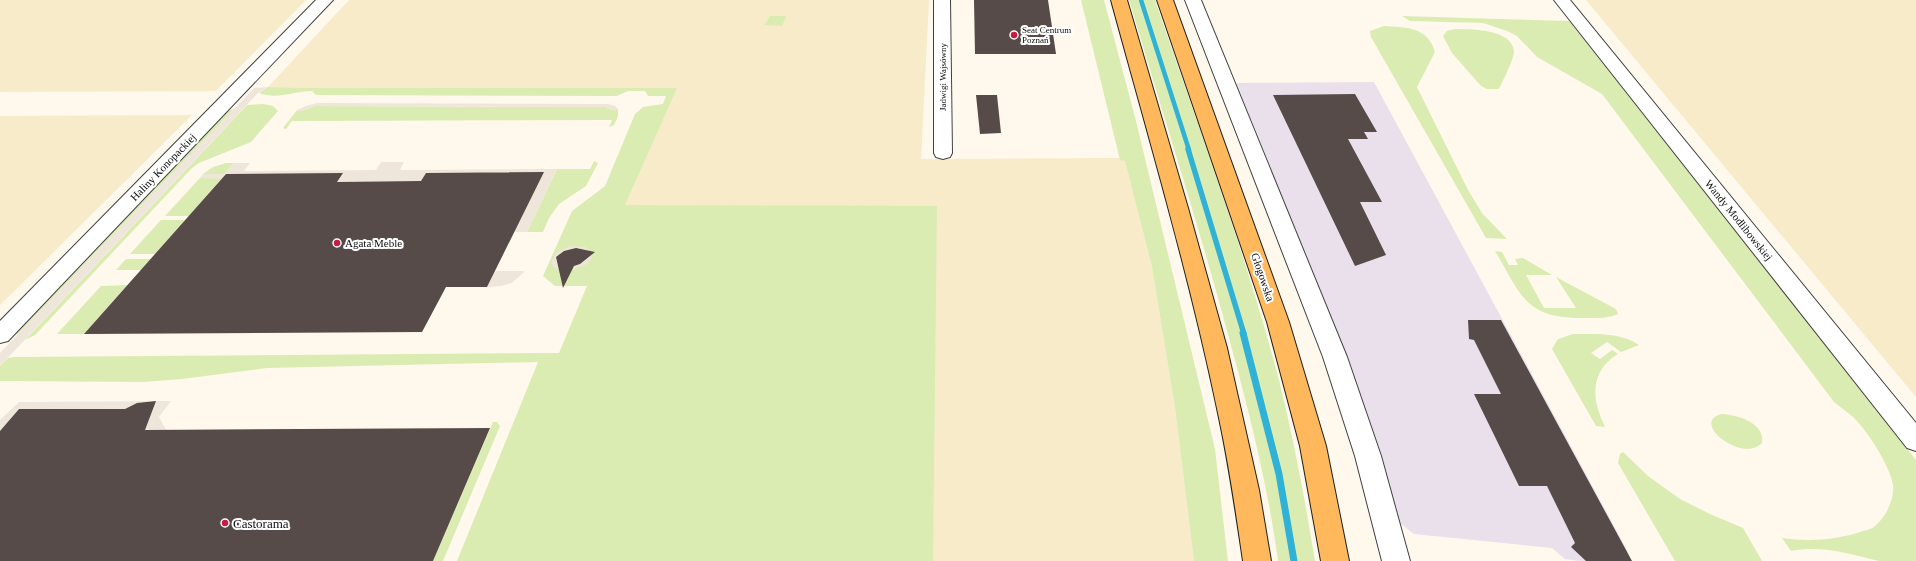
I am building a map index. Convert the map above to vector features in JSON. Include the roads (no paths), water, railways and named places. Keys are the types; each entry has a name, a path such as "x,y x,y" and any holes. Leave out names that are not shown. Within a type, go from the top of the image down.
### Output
{"main road":[{"path":"1118,0 1226,388 1247,493 1257,561"},
{"name":"Głogowska","path":"1165,0 1259,264 1280,330 1313,446 1335,561"}],"street":[{"name":"Haliny Konopackiej","path":"0,334 325,0"},
{"name":"Jadwigi Wajsówny","path":"942,0 943,153"},
{"path":"1193,0 1335,357 1368,456 1396,561"},
{"name":"Wandy Modlibowskiej","path":"1562,0 1916,441"}],"waterway":[{"path":"1141,0 1189,150"},
{"path":"1188,149 1244,334"},
{"path":"1243,333 1279,474 1294,561"}],"place":[{"name":"Seat Centrum Poznań","path":"1014,35"},
{"name":"Agata Meble","path":"337,243"},
{"name":"Castorama","path":"225,523"}]}
